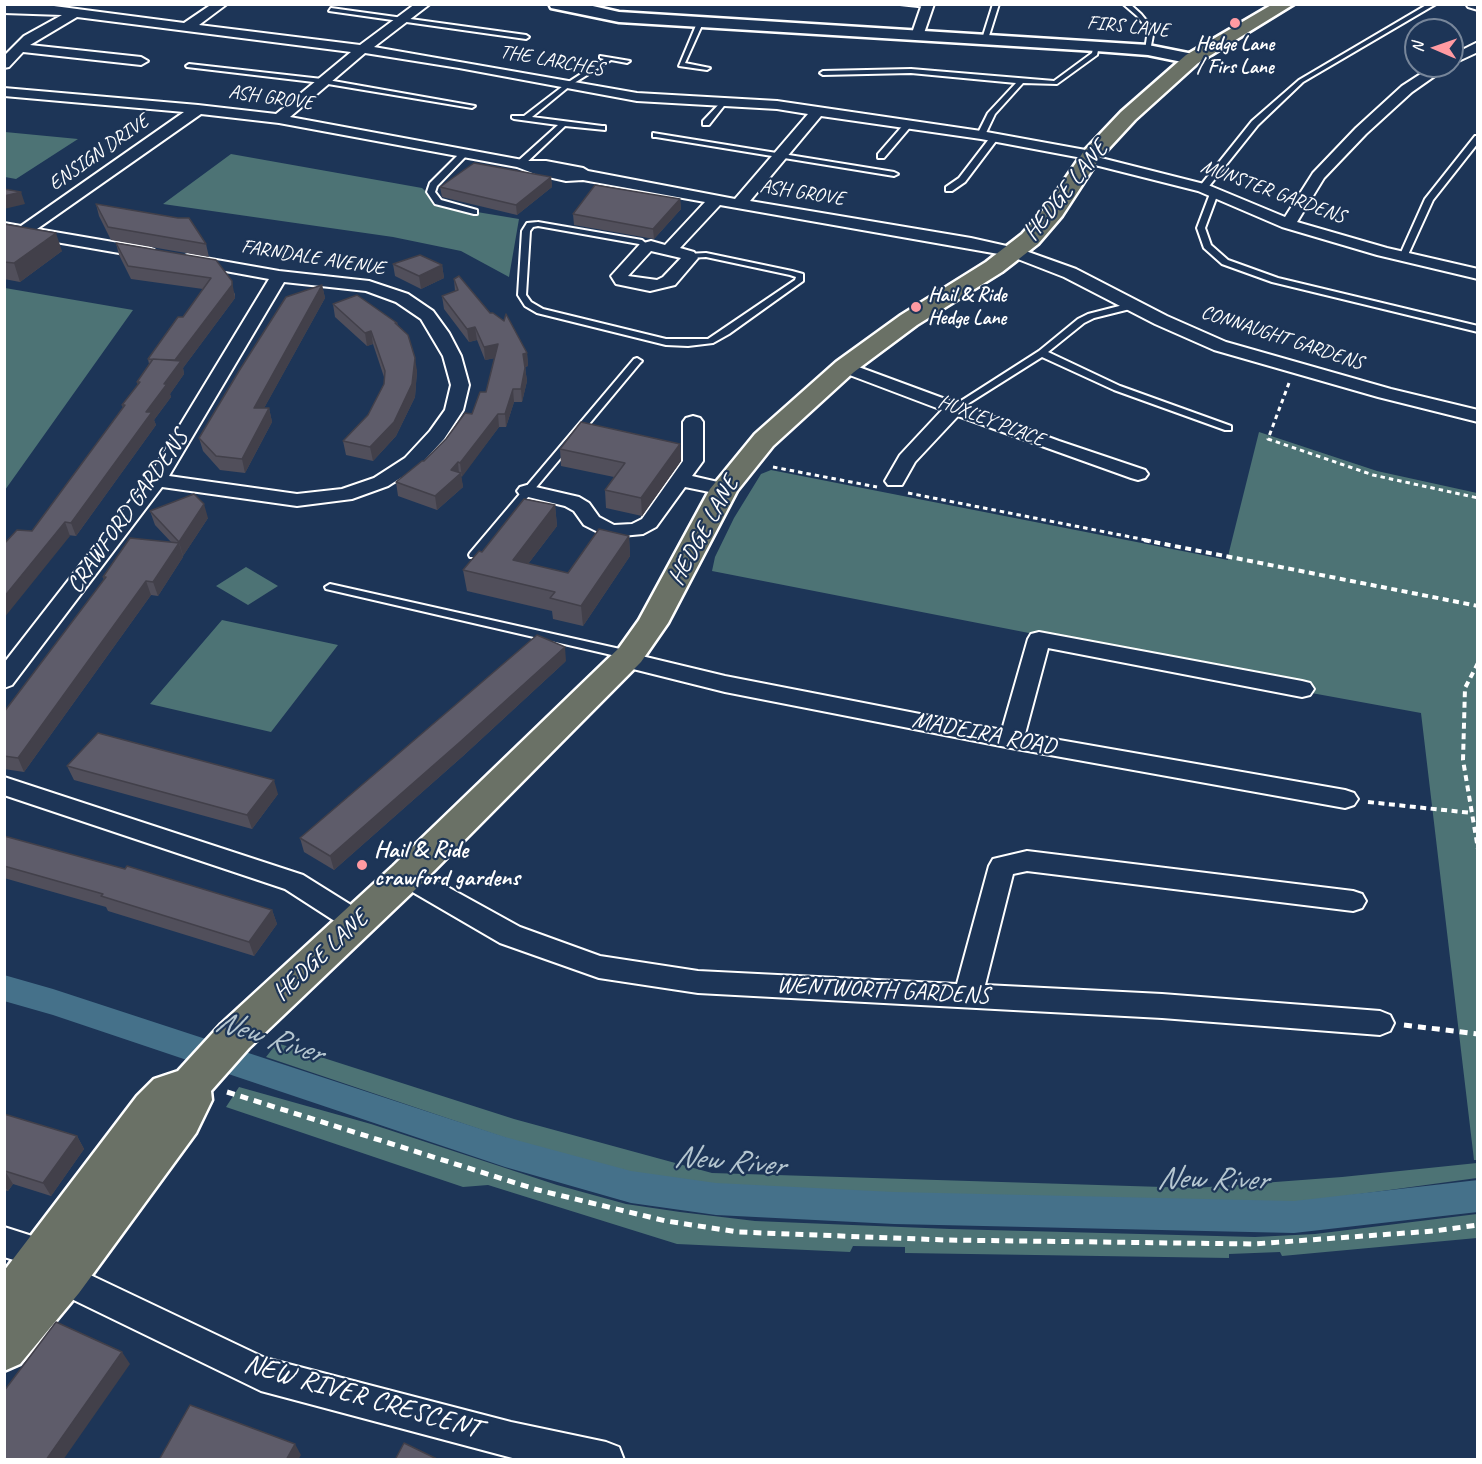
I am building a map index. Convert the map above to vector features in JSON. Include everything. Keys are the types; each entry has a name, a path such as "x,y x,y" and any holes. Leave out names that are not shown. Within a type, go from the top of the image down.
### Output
{"main road":[{"name":"HEDGE LANE","path":"201,1086 236,1036 406,876 628,658 653,623 724,489 764,440 844,367 909,320 1014,252 1030,239 1054,212 1090,157 1128,116 1192,59 1286,4"},
{"path":"4,1310 37,1258 183,1116 192,1096 201,1086"},
{"path":"4,1348 37,1258"}],"street":[{"path":"188,26 220,4"},
{"path":"279,119 362,49 424,4"},
{"name":"FIRS LANE","path":"557,4 581,7 619,17 1096,46 1148,50 1192,59"},
{"path":"1472,4 1478,6"},
{"path":"917,36 927,5"},
{"name":"THE LARCHES","path":"4,9 64,9 362,49 637,97 818,111 988,136 1090,157"},
{"path":"4,64 64,9"},
{"path":"1464,54 1478,46"},
{"path":"20,48 141,61"},
{"path":"1288,224 1318,177 1361,131 1407,89 1424,78"},
{"name":"ASH GROVE","path":"4,92 206,110 279,119 525,164 546,165 578,171 583,175 1014,252"},
{"name":"ENSIGN DRIVE","path":"24,231 206,110"},
{"name":"ENSIGN DRIVE","path":"42,234 206,110"},
{"path":"739,204 818,111"},
{"name":"MUNSTER GARDENS","path":"1090,157 1209,190 1288,224 1403,257 1478,274"},
{"path":"669,250 717,199"},
{"name":"FARNDALE AVENUE","path":"4,228 279,276 369,286 402,298 427,315 452,356 460,385 454,410 437,435 412,462 381,482 345,495 297,500 156,480"},
{"path":"646,247 669,250 690,258 669,281 660,285 650,286 622,280 619,276 646,247"},
{"name":"CONNAUGHT GARDENS","path":"1014,252 1070,273 1131,306 1220,346 1478,416"},
{"name":"CRAWFORD GARDENS","path":"4,681 156,480 279,276"},
{"name":"HUXLEY PLACE","path":"844,367 1052,445 1138,474"},
{"path":"892,487 907,459 955,408"},
{"path":"527,491 572,501 582,507 591,521 611,531 636,530 649,523 693,461 683,443 693,422"},
{"path":"579,430 600,434"},
{"path":"681,480 724,489"},
{"path":"1011,740 1039,639 1302,689"},
{"name":"MADEIRA ROAD","path":"628,658 725,684 1011,740 1345,799"},
{"path":"4,786 294,882 357,922"},
{"path":"968,994 1002,866 1027,861 1353,901"},
{"name":"WENTWORTH GARDENS","path":"406,876 510,935 598,967 698,982 968,994 1380,1023"},
{"name":"NEW RIVER CRESCENT","path":"37,1258 261,1374 560,1456 606,1460"}],"lane":[{"path":"903,4 927,5"},
{"path":"986,39 996,4"},
{"path":"1126,4 1139,15 1150,30 1148,50"},
{"path":"1434,4 1301,81 1255,123 1209,190 1201,228 1207,246 1225,262 1275,280 1478,329"},
{"path":"331,10 526,37"},
{"path":"700,23 681,65 707,68"},
{"path":"823,72 911,70 1055,83 1095,54 1096,46"},
{"path":"601,57 627,61"},
{"path":"526,118 569,84 610,58"},
{"path":"189,66 322,81 472,106"},
{"path":"949,189 962,180 988,136 992,113 1021,81"},
{"path":"706,123 724,102"},
{"path":"514,117 602,128"},
{"path":"525,164 564,123"},
{"path":"881,156 908,125"},
{"path":"656,135 894,174"},
{"path":"1403,257 1429,199 1478,138"},
{"path":"465,153 433,185 431,192 438,202 474,212"},
{"path":"646,247 642,242 538,224 530,225 526,231 522,295 528,303 540,311 666,342 688,343 710,341 799,281 800,276 792,273 706,255 688,256"},
{"path":"955,408 1042,353 1081,321 1090,316 1131,306"},
{"path":"1042,353 1117,388 1228,428"},
{"path":"474,555 637,362"},
{"path":"330,587 628,658"}],"path":[{"path":"1295,368 1268,439 1373,475 1478,498"},
{"path":"768,466 892,487 1478,606"},
{"path":"1478,663 1465,688 1463,760 1478,849"},
{"path":"1345,799 1472,813"},
{"path":"1380,1023 1478,1034"},
{"path":"201,1086 538,1190 666,1221 738,1232 957,1240 1253,1244 1434,1232 1478,1225"}],"green space":[{"path":"5,132 78,139 16,179 5,177"},
{"path":"231,154 422,188 441,206 519,219 509,277 461,251 393,237 163,204"},
{"path":"4,288 133,310 5,490"},
{"path":"1259,432 1377,471 1477,493 1477,1160 1474,1160 1421,713 1306,692 1305,687 712,571 715,557 734,518 761,474 771,470 1228,560"},
{"path":"246,567 278,586 248,605 216,586"},
{"path":"222,620 338,645 271,732 150,704"},
{"path":"277,1043 514,1119 712,1173 1195,1188 1342,1177 1477,1163 1477,1178 1294,1203 853,1194 651,1180 592,1167 266,1057"},
{"path":"239,1087 371,1124 557,1185 626,1204 680,1212 755,1221 1255,1237 1315,1234 1477,1214 1477,1238 1282,1256 1280,1252 1229,1254 1229,1258 905,1253 905,1247 853,1246 850,1252 677,1244 488,1185 463,1187 226,1107"}],"building":[{"path":"474,163 551,177 516,205 440,187"},
{"path":"595,185 680,199 653,229 573,214"},
{"path":"4,189 21,192 4,196"},
{"path":"96,204 189,218 206,244 108,227"},
{"path":"4,224 56,233 14,263 4,262"},
{"path":"116,243 216,260 232,281 232,285 175,360 148,359 178,317 183,317 211,278 128,266"},
{"path":"420,255 442,265 419,276 393,264"},
{"path":"459,276 490,313 504,321 506,314 527,353 523,354 525,368 521,389 513,389 505,414 498,414 460,463 458,462 451,470 461,473 435,496 396,482 424,461 446,439 465,413 472,414 480,392 486,392 498,344 484,347 475,327 467,329 442,296 458,290 454,279"},
{"path":"322,285 254,408 269,408 242,459 216,456 199,438 239,371 286,297"},
{"path":"357,295 397,323 395,323 408,335 415,358 412,384 394,422 370,447 343,441 368,415 384,384 385,371 371,331 365,333 333,304"},
{"path":"153,359 181,361 146,412 152,412 71,523 65,522 4,597 4,544 17,530 32,531 125,405 122,405 140,382 137,382"},
{"path":"581,422 680,444 641,498 605,490 625,463 560,449"},
{"path":"194,494 204,504 179,542 150,511"},
{"path":"524,499 555,505 513,560 568,573 599,529 629,536 581,606 550,598 555,592 463,570 479,551 482,552"},
{"path":"130,538 179,543 153,582 146,581 18,758 4,756 4,712 106,577 103,577"},
{"path":"537,635 565,647 330,856 300,838"},
{"path":"98,733 274,780 247,815 67,766"},
{"path":"4,836 125,869 127,866 272,910 249,942 101,896 103,894 4,866"},
{"path":"4,1114 77,1136 43,1183 4,1172"},
{"path":"56,1322 122,1352 46,1460 4,1460 4,1391"},
{"path":"190,1405 295,1444 286,1460 159,1460"},
{"path":"404,1443 439,1460 395,1460"}],"waterway":[{"name":"New River","path":"4,988 53,1002 505,1152 631,1187 716,1199 894,1208 1294,1217 1478,1196"}],"place":[{"name":"Hedge Lane / Firs Lane","path":"1235,23"},
{"name":"Hail & Ride Hedge Lane","path":"916,307"},
{"name":"Hail & Ride crawford gardens","path":"362,865"}]}
